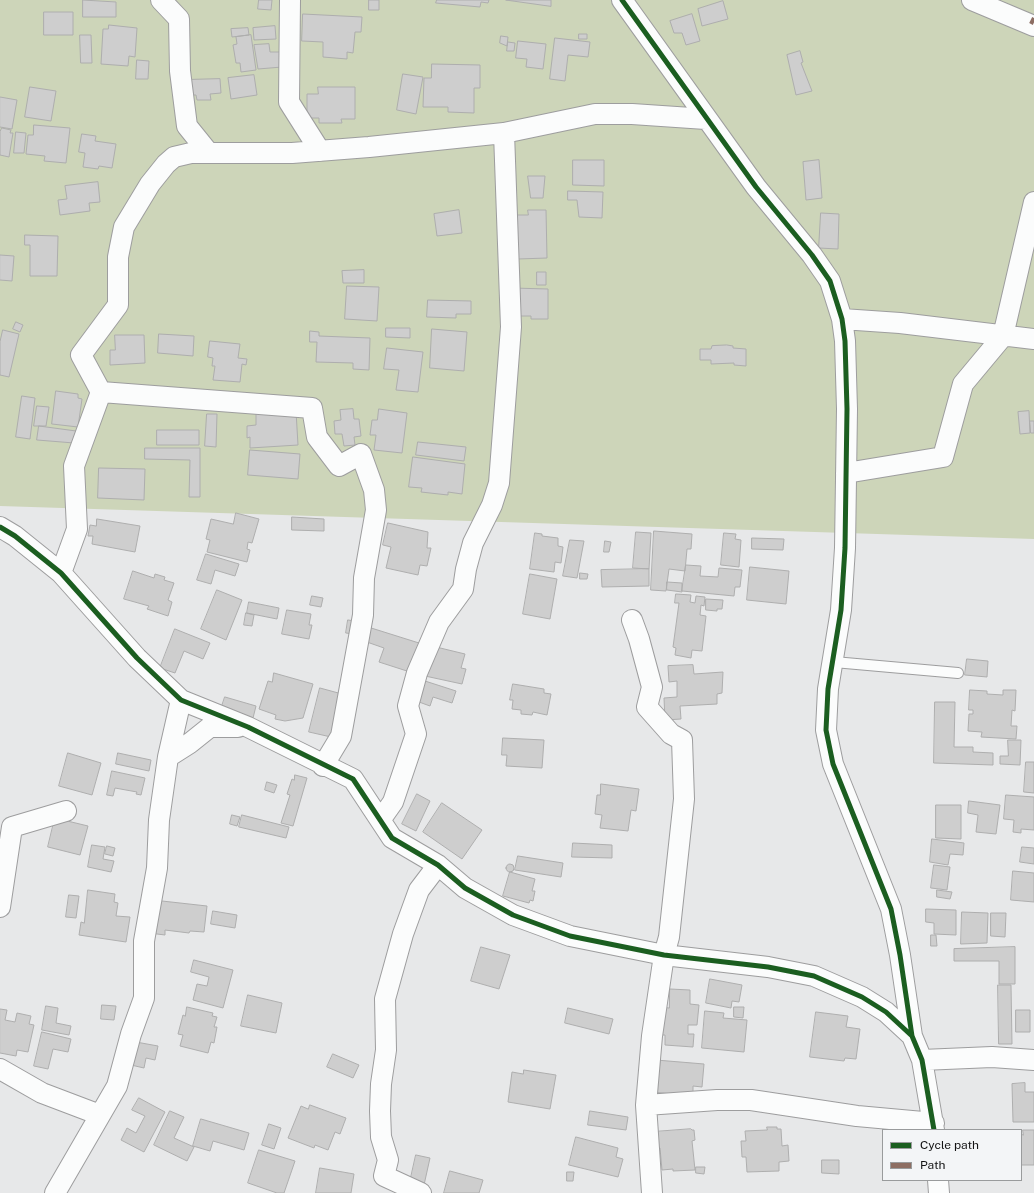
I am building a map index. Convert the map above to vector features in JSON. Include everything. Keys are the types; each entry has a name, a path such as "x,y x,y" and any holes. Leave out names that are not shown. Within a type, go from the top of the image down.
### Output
{"street":[{"path":"61,573 77,529 74,466 101,392 81,355 118,305 118,258 124,227 150,184 166,164 174,157 187,126 180,71 179,19 161,0"},
{"path":"290,0 289,102 320,151"},
{"path":"622,0 756,187 830,281 842,319 845,341 846,371 846,473 842,610 828,689 826,730 828,746 833,764 892,908 902,963 912,1036 922,1060 934,1126 751,1100 717,1100 646,1106"},
{"path":"972,0 1034,26"},
{"path":"174,157 191,153 208,152 265,154 320,151 504,132 595,114 632,114 706,119"},
{"path":"187,126 208,152"},
{"path":"381,819 393,802 416,734 408,706 417,673 439,622 463,589 466,569 473,543 492,505 499,483 511,327 504,132"},
{"path":"846,473 943,457 963,384 1003,336 1034,202"},
{"path":"842,319 900,323 1003,336 1034,338"},
{"path":"101,392 312,408 317,437 339,466 361,454 374,490 376,510 364,578 363,615 341,736 323,766"},
{"path":"0,527 15,536 61,573 137,658 181,700 248,727 323,766 353,779 381,819 392,838 438,865 465,888 513,915 570,936 664,955 768,967 814,976 862,996 886,1012 912,1036"},
{"path":"632,620 652,687 647,707 671,734 682,740 684,799 670,911 669,937 664,955 652,1036 646,1106 652,1193"},
{"path":"55,1193 117,1086 131,1034 144,998 144,941 157,868 159,820 168,757 181,700"},
{"path":"168,757 190,743 210,727 248,727"},
{"path":"0,907 12,828 66,811"},
{"path":"421,1193 384,1176 388,1160 381,1137 380,1111 381,1084 386,1050 385,999 402,934 419,890 438,865"},
{"path":"922,1060 992,1057 1034,1060"},
{"path":"0,1069 42,1093 100,1115"},
{"path":"938,1181 939,1193"}],"lane":[{"path":"834,662 958,673"}],"green space":[{"path":"0,0 1034,0 1034,539 0,506"}],"building":[{"path":"83,0 116,2 116,17 83,17"},
{"path":"259,0 272,0 271,10 258,9"},
{"path":"369,0 379,0 379,10 369,10"},
{"path":"437,0 489,0 488,3 481,2 480,7 436,3"},
{"path":"506,0 551,0 551,6"},
{"path":"723,1 728,19 702,26 698,9"},
{"path":"44,12 73,12 73,35 44,35"},
{"path":"303,14 362,17 361,32 355,32 353,53 347,52 347,59 323,57 323,42 302,41"},
{"path":"692,14 700,41 686,45 682,33 674,33 670,21"},
{"path":"109,25 137,28 135,57 129,56 128,66 101,64 103,29 108,29"},
{"path":"275,26 276,39 254,40 253,28"},
{"path":"248,28 249,35 232,37 231,29"},
{"path":"579,34 587,34 587,39 579,39"},
{"path":"80,35 91,35 92,63 81,63"},
{"path":"251,35 256,70 241,72 240,63 236,63 233,45 237,44 236,37"},
{"path":"501,36 508,37 507,46 500,43"},
{"path":"555,38 590,42 588,57 568,55 565,81 550,79"},
{"path":"518,41 546,44 543,69 526,67 527,59 516,58"},
{"path":"508,42 515,43 514,51 507,51"},
{"path":"269,44 270,52 281,52 282,67 258,69 254,45"},
{"path":"800,51 803,62 801,63 812,91 796,95 787,55"},
{"path":"137,60 149,61 148,79 136,79"},
{"path":"432,64 480,65 480,88 474,88 474,113 448,112 448,107 423,107 424,78 431,78"},
{"path":"403,74 423,77 416,114 397,110"},
{"path":"254,75 257,95 231,99 228,78"},
{"path":"220,79 221,93 210,94 211,100 197,100 196,95 186,95 185,80"},
{"path":"30,87 56,91 51,121 25,117"},
{"path":"318,87 355,87 355,119 341,119 342,123 319,123 319,118 307,118 307,94 318,94"},
{"path":"0,97 17,100 12,129 0,127"},
{"path":"34,125 70,128 66,163 44,161 45,156 26,154 28,135 33,135"},
{"path":"2,128 11,130 10,133 13,133 9,157 0,155 0,132"},
{"path":"16,132 26,133 24,153 14,153"},
{"path":"82,134 96,136 95,141 116,144 112,168 99,166 98,169 83,167 85,153 79,152"},
{"path":"573,160 604,160 604,186 573,185"},
{"path":"819,160 822,198 806,200 803,162"},
{"path":"528,176 545,176 543,198 531,198"},
{"path":"98,182 100,202 89,203 90,211 60,215 58,200 67,199 65,186"},
{"path":"568,191 603,192 602,218 579,217 577,200 568,200"},
{"path":"459,210 462,233 437,236 434,214"},
{"path":"528,210 546,210 547,258 518,259 516,215 528,215"},
{"path":"821,213 839,214 838,249 819,248"},
{"path":"25,235 58,236 57,276 30,276 30,245 25,245"},
{"path":"0,255 14,256 12,281 0,280"},
{"path":"364,270 364,283 343,283 342,271"},
{"path":"537,272 546,272 546,285 537,285"},
{"path":"347,286 379,287 377,321 345,319"},
{"path":"512,288 548,289 548,319 531,319 531,316 512,316"},
{"path":"428,300 471,301 471,314 456,314 456,318 427,317"},
{"path":"16,322 23,325 20,332 13,329"},
{"path":"386,328 410,328 410,338 386,337"},
{"path":"432,329 467,332 464,371 430,368"},
{"path":"3,330 19,334 9,377 0,375 0,342"},
{"path":"310,331 319,332 319,336 370,338 369,370 353,369 353,363 316,362 317,342 310,342"},
{"path":"159,334 194,336 193,356 158,353"},
{"path":"115,335 144,335 145,363 110,365 110,350 115,350"},
{"path":"210,341 240,344 238,358 247,359 246,365 242,364 240,382 213,380 215,366 212,366 213,358 208,357"},
{"path":"712,346 733,346 733,348 746,349 746,366 734,365 734,363 711,364 711,360 700,360 700,349 711,349"},
{"path":"387,348 423,352 418,392 396,390 399,370 384,369"},
{"path":"56,391 78,394 78,398 82,399 78,427 52,424"},
{"path":"22,396 35,398 30,439 16,437"},
{"path":"37,406 49,407 46,426 34,426"},
{"path":"353,409 354,419 359,419 361,436 354,437 355,445 344,446 342,434 335,434 334,421 341,420 340,410"},
{"path":"379,409 407,413 402,453 374,450 376,435 370,435 372,420 377,420"},
{"path":"296,411 298,445 250,448 250,437 247,438 247,426 256,425 256,413"},
{"path":"1029,411 1030,433 1020,434 1018,412"},
{"path":"207,414 217,414 216,447 205,446"},
{"path":"1030,421 1034,421 1034,433 1031,433"},
{"path":"39,426 76,431 74,443 37,440"},
{"path":"157,430 199,430 199,445 157,445"},
{"path":"418,442 466,447 464,461 416,455"},
{"path":"145,448 200,448 200,497 189,497 190,460 145,459"},
{"path":"250,450 300,454 298,479 248,475"},
{"path":"413,457 465,464 462,494 448,492 448,495 421,492 422,488 409,487"},
{"path":"99,468 145,469 144,500 98,498"},
{"path":"236,513 259,519 252,543 248,542 247,549 250,550 247,562 207,552 210,540 206,539 211,519 233,524"},
{"path":"292,517 324,519 324,531 292,530"},
{"path":"97,519 140,526 135,552 92,544 93,536 88,536 90,525 96,526"},
{"path":"388,523 428,532 427,548 431,548 427,566 420,565 418,575 386,568 391,547 383,545"},
{"path":"654,531 692,534 691,549 687,549 685,571 669,569 666,591 651,590"},
{"path":"636,532 651,533 649,569 633,568"},
{"path":"535,533 542,534 542,536 558,538 558,546 563,547 561,563 555,562 554,572 530,569"},
{"path":"724,533 736,534 735,539 741,540 739,567 721,565"},
{"path":"752,538 784,539 783,550 752,549"},
{"path":"570,540 584,541 577,578 563,576"},
{"path":"605,541 611,542 609,552 604,552"},
{"path":"206,554 239,564 235,576 215,570 211,584 197,580"},
{"path":"686,565 701,566 700,576 718,577 719,568 742,570 740,587 735,587 734,596 682,591"},
{"path":"750,567 789,571 786,604 747,600"},
{"path":"649,569 649,586 602,587 601,570"},
{"path":"133,571 154,578 155,574 165,577 164,580 174,583 168,600 172,602 168,616 147,609 149,606 124,599"},
{"path":"580,573 588,574 587,579 580,579"},
{"path":"530,574 557,579 550,619 523,614"},
{"path":"667,582 682,583 682,592 667,590"},
{"path":"217,590 242,600 226,640 201,629"},
{"path":"676,594 691,595 690,602 695,603 696,596 705,597 704,606 701,605 700,615 706,616 702,651 692,650 691,658 675,655 676,648 673,647 679,603 675,603"},
{"path":"312,596 323,598 321,607 310,605"},
{"path":"706,599 723,600 722,609 717,609 717,611 706,610"},
{"path":"249,602 279,608 277,619 247,613"},
{"path":"287,610 311,614 309,625 312,625 309,639 282,634"},
{"path":"246,613 254,615 252,626 244,625"},
{"path":"348,620 355,621 353,634 346,633"},
{"path":"368,627 419,643 410,672 379,662 384,648 364,641"},
{"path":"175,629 210,643 203,659 184,651 175,673 160,668"},
{"path":"432,646 465,654 461,668 466,669 462,684 425,676"},
{"path":"967,659 988,661 987,677 965,675"},
{"path":"693,665 694,674 723,672 722,693 717,694 717,704 680,706 681,719 665,720 664,698 677,697 677,681 669,682 668,666"},
{"path":"274,673 313,684 303,718 285,721 275,719 276,715 259,709 268,681 272,682"},
{"path":"425,681 456,691 452,703 433,697 430,706 419,702"},
{"path":"513,684 544,689 544,693 551,694 547,715 533,712 532,715 521,714 521,710 512,709 513,700 510,700"},
{"path":"320,688 342,694 331,737 309,732"},
{"path":"970,690 987,691 987,694 1003,695 1003,690 1016,690 1015,711 1012,710 1011,726 1017,726 1016,739 981,737 982,732 968,731 969,714 973,714 973,710 969,710"},
{"path":"225,697 256,706 252,722 220,712"},
{"path":"935,702 955,702 954,747 973,747 973,752 993,753 993,765 934,763"},
{"path":"503,738 544,740 542,768 506,766 507,755 502,755"},
{"path":"1008,740 1021,740 1020,765 1000,764 1000,756 1008,756"},
{"path":"68,753 101,763 92,795 59,786"},
{"path":"118,753 151,760 149,771 116,764"},
{"path":"1026,762 1034,762 1034,793 1024,792"},
{"path":"112,771 145,778 141,795 136,794 137,792 115,788 113,796 107,795"},
{"path":"295,775 307,778 293,826 281,823 290,795 287,794 292,779 294,780"},
{"path":"267,782 277,785 274,793 265,790"},
{"path":"601,784 639,789 636,811 631,810 628,831 600,828 602,815 595,814 597,795 600,795"},
{"path":"417,794 430,801 416,831 402,824"},
{"path":"1006,795 1034,797 1034,830 1021,829 1021,833 1013,832 1014,820 1004,819"},
{"path":"969,801 1000,805 996,834 976,832 978,815 968,813"},
{"path":"442,803 482,830 462,859 423,832"},
{"path":"936,805 961,805 961,839 936,838"},
{"path":"232,815 240,817 237,826 230,824"},
{"path":"242,815 289,827 286,838 239,827"},
{"path":"55,818 88,826 80,855 48,847"},
{"path":"932,839 964,843 963,855 950,854 948,865 930,862"},
{"path":"573,843 612,845 612,858 572,857"},
{"path":"92,845 105,847 103,859 114,861 111,872 88,867"},
{"path":"107,846 115,848 113,856 105,854"},
{"path":"1022,847 1034,848 1034,864 1020,862"},
{"path":"518,856 563,863 561,877 515,870"},
{"path":"510,864 513,865 513,871 510,872 507,871 506,868 507,865"},
{"path":"934,865 950,867 947,890 931,888"},
{"path":"1013,871 1034,873 1034,902 1011,900"},
{"path":"510,872 535,879 532,891 535,891 533,901 530,900 529,903 503,896"},
{"path":"88,890 115,894 114,902 118,903 116,916 130,917 126,942 79,935 81,922 84,923"},
{"path":"937,890 952,892 950,899 937,897"},
{"path":"69,895 79,896 76,918 66,917"},
{"path":"153,900 207,906 204,932 190,931 189,933 165,930 165,935 149,933"},
{"path":"926,909 956,910 956,935 934,934 934,923 926,922"},
{"path":"213,911 237,915 235,928 211,924"},
{"path":"962,912 988,913 987,943 961,944"},
{"path":"991,913 1006,913 1005,937 991,936"},
{"path":"931,935 936,935 937,946 931,946"},
{"path":"481,947 510,955 499,989 471,981"},
{"path":"1015,947 1015,984 999,984 999,961 954,961 954,949"},
{"path":"194,960 233,970 223,1008 193,1000 197,984 207,986 209,977 191,972"},
{"path":"710,979 742,985 739,1002 732,1001 731,1008 706,1003"},
{"path":"998,985 1011,985 1012,1044 999,1044"},
{"path":"670,989 690,990 690,1004 699,1005 697,1025 688,1025 688,1034 694,1034 693,1047 665,1045 665,1035 656,1035 661,1007 669,1008"},
{"path":"248,995 282,1003 276,1033 241,1026"},
{"path":"102,1005 116,1006 114,1020 101,1019"},
{"path":"46,1006 58,1008 56,1023 71,1026 69,1035 42,1030"},
{"path":"187,1007 213,1013 212,1016 217,1017 214,1027 217,1027 214,1043 211,1042 208,1053 180,1046 183,1035 178,1034 183,1015 185,1016"},
{"path":"734,1007 744,1007 743,1018 734,1017"},
{"path":"568,1008 613,1019 609,1034 565,1023"},
{"path":"0,1009 7,1010 5,1020 15,1022 17,1013 31,1016 29,1024 34,1025 28,1052 17,1050 16,1056 0,1053"},
{"path":"1016,1010 1030,1010 1030,1032 1016,1032"},
{"path":"705,1011 724,1013 723,1018 747,1020 744,1052 702,1048"},
{"path":"816,1012 848,1016 846,1027 860,1029 856,1059 845,1058 844,1061 810,1057"},
{"path":"42,1032 71,1039 68,1052 53,1049 48,1069 34,1066"},
{"path":"136,1042 158,1046 155,1060 146,1058 144,1068 131,1065"},
{"path":"333,1054 359,1065 353,1078 327,1067"},
{"path":"656,1060 704,1064 702,1087 693,1086 693,1096 653,1092"},
{"path":"524,1070 556,1075 550,1109 508,1102 512,1072 523,1074"},
{"path":"1025,1083 1025,1092 1034,1092 1034,1122 1013,1122 1012,1084"},
{"path":"139,1098 165,1112 144,1152 121,1140 127,1128 136,1133 145,1116 132,1110"},
{"path":"310,1105 346,1118 340,1134 335,1132 328,1150 315,1145 314,1148 288,1138 301,1106 308,1109"},
{"path":"170,1111 184,1117 174,1138 194,1147 187,1161 154,1145"},
{"path":"590,1111 628,1117 626,1130 588,1125"},
{"path":"201,1119 249,1133 244,1150 213,1141 210,1151 193,1146"},
{"path":"269,1124 281,1128 274,1149 262,1145"},
{"path":"767,1127 777,1127 777,1129 781,1129 782,1146 788,1145 789,1161 779,1162 779,1171 747,1172 746,1157 742,1157 741,1141 746,1141 745,1131 767,1130"},
{"path":"694,1130 695,1140 692,1141 695,1170 662,1170 660,1148 654,1148 653,1132"},
{"path":"1023,1130 1034,1130 1034,1165 1022,1165"},
{"path":"576,1137 618,1148 616,1157 623,1159 618,1177 569,1165"},
{"path":"259,1150 295,1161 284,1193 277,1193 248,1183"},
{"path":"416,1155 430,1158 424,1185 410,1182"},
{"path":"822,1160 839,1160 839,1174 822,1173"},
{"path":"696,1167 705,1167 704,1174 696,1173"},
{"path":"320,1168 354,1174 351,1193 316,1193"},
{"path":"450,1171 483,1180 479,1193 444,1193"},
{"path":"567,1172 574,1172 573,1181 567,1181"}],"marked path":[{"path":"1031,24 1034,18"}],"cycle path":[{"path":"622,0 756,187 812,255 830,281 842,319 845,341 847,409 845,548 841,610 828,689 826,730 833,764 891,909 900,955 912,1036"},
{"path":"0,527 15,536 61,573 137,658 181,700 248,727 353,779 392,838 438,865 465,888 513,915 570,936 664,955 768,967 814,976 862,997 886,1012 912,1036 922,1060 934,1129"}]}
